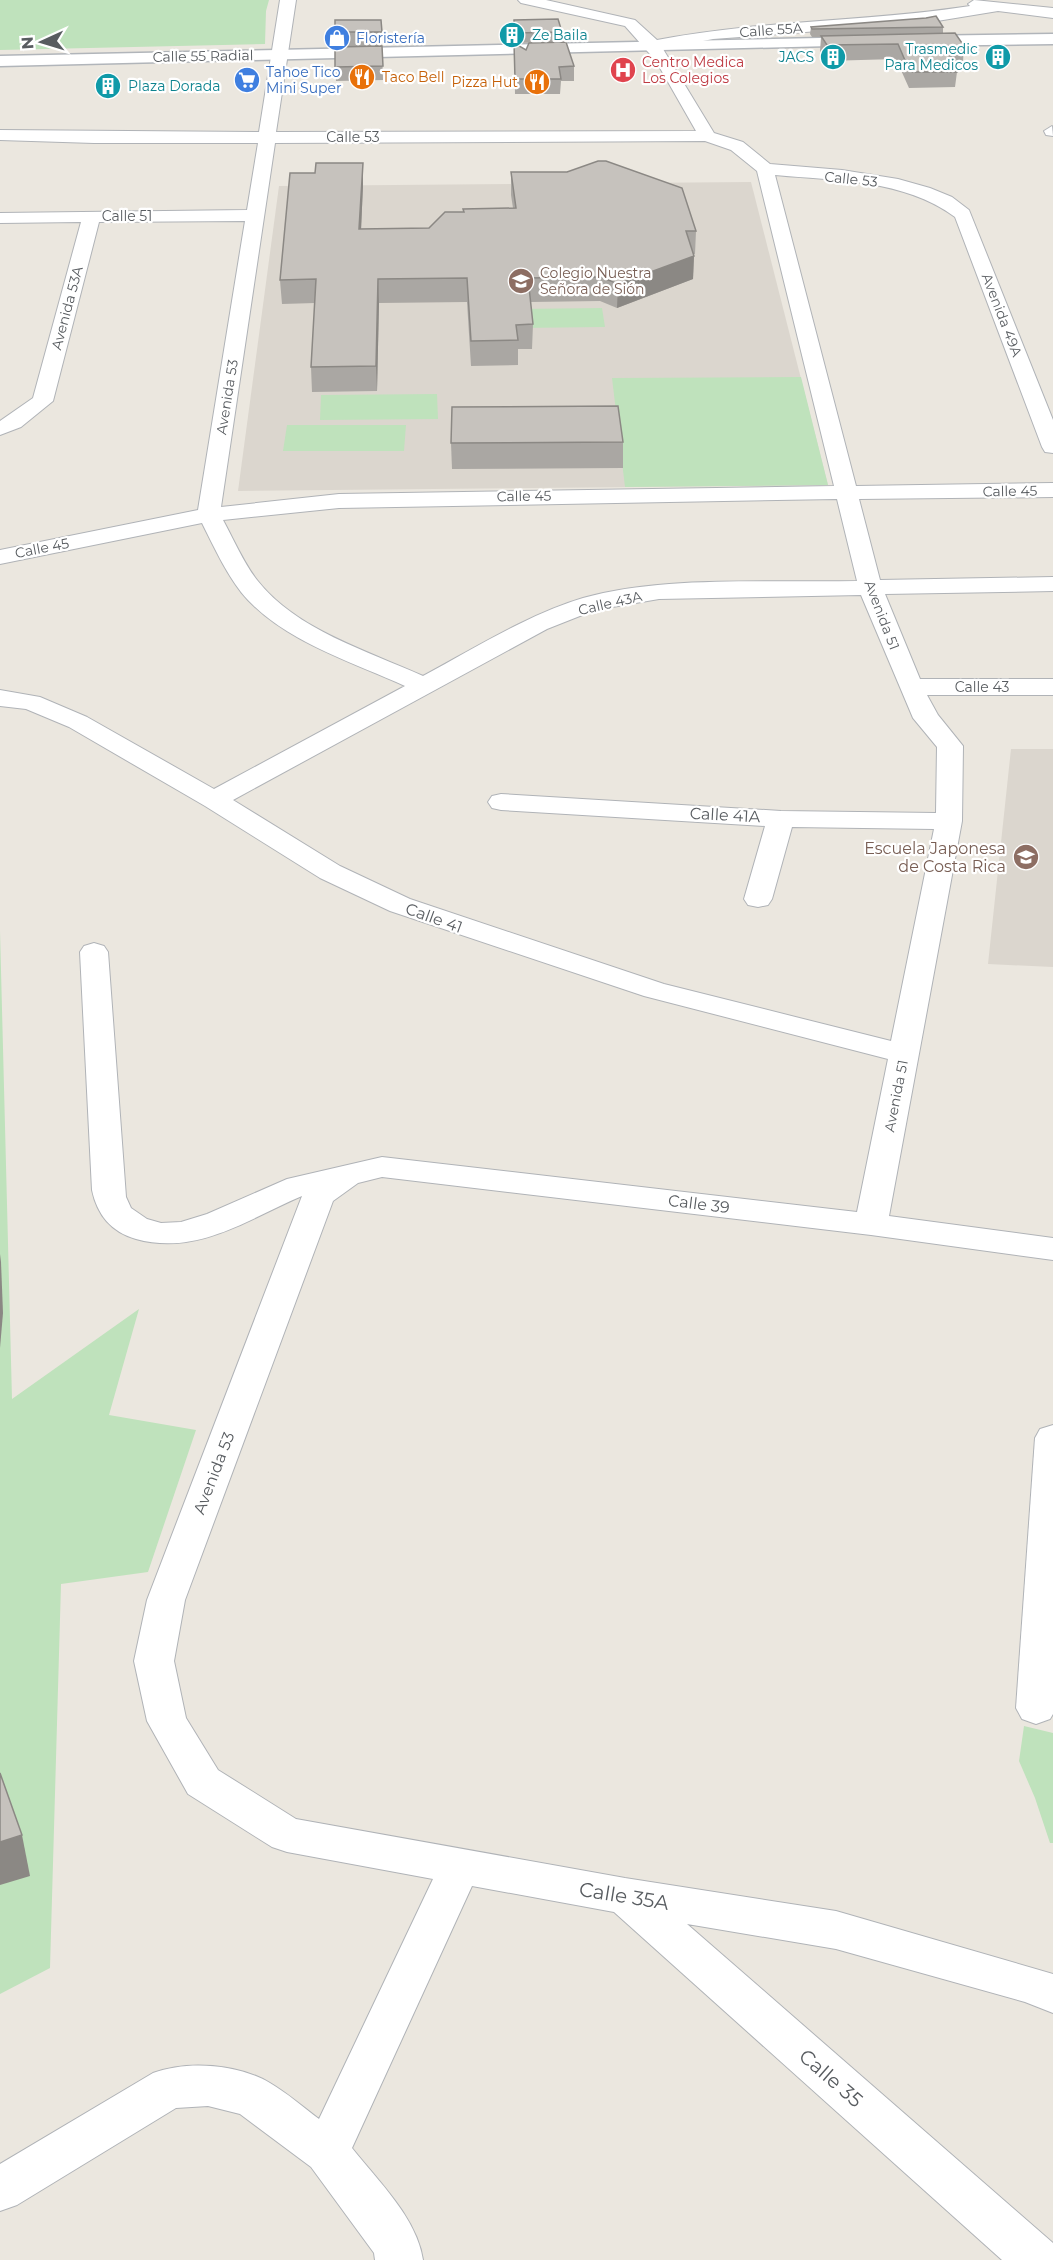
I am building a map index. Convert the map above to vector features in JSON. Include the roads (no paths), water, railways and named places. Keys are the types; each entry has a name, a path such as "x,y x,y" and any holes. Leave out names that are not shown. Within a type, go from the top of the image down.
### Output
{"main road":[{"path":"900,42 1053,39"},
{"name":"Calle 55 Radial","path":"0,61 877,42"}],"street":[{"name":"Avenida 53","path":"209,515 282,54 288,0"},
{"path":"526,0 630,23 643,32 707,136 737,146 765,169"},
{"path":"954,0 1053,13"},
{"name":"Calle 55A","path":"653,46 713,34 925,18 996,7"},
{"name":"Calle 53","path":"0,135 94,138 707,136"},
{"name":"Calle 53","path":"765,169 898,184 936,195"},
{"name":"Avenida 51","path":"765,169 844,495 870,587 926,718 950,746 949,821 871,1224"},
{"name":"Avenida 49A","path":"936,195 954,205 963,214 1053,447"},
{"name":"Calle 51","path":"0,218 255,215"},
{"name":"Avenida 53A","path":"0,429 14,423 43,401 92,216"},
{"name":"Calle 45","path":"0,557 209,515 339,501 471,496 844,495 1053,490"},
{"path":"209,515 229,554 255,593 262,599 310,632 422,684"},
{"name":"Calle 43A","path":"214,800 422,684 538,624 590,604 659,592 1053,584"},
{"name":"Calle 43","path":"911,687 1053,687"},
{"name":"Calle 41","path":"0,698 31,702 78,722 214,800 330,872 400,905 654,990 904,1054"},
{"name":"Calle 41A","path":"501,802 781,819 949,821"},
{"path":"758,899 781,819"},
{"name":"Calle 39","path":"94,952 108,1190 116,1213 132,1227 164,1234 194,1230 294,1187 346,1175 361,1169 382,1167 871,1224 1053,1249"},
{"name":"Avenida 53","path":"203,1782 167,1721 154,1661 166,1599 318,1197 329,1185 346,1175"},
{"path":"1036,1708 1053,1438"},
{"name":"Calle 35A","path":"203,1782 286,1835 459,1868 836,1929 1032,1985 1053,1994"},
{"path":"327,2152 459,1868"},
{"name":"Calle 35","path":"625,1896 1037,2260"},
{"path":"0,2189 169,2088 208,2085 253,2097 327,2152 397,2245 399,2260"}],"place":[{"name":"Ze Baila","path":"512,35"},
{"name":"Floristería","path":"337,38"},
{"name":"JACS","path":"833,57"},
{"name":"Trasmedic Para Medicos","path":"998,57"},
{"name":"Centro Medica Los Colegios","path":"623,70"},
{"name":"Taco Bell","path":"362,77"},
{"name":"Tahoe Tico Mini Super","path":"247,80"},
{"name":"Pizza Hut","path":"537,82"},
{"name":"Plaza Dorada","path":"108,86"},
{"name":"Colegio Nuestra Señora de Sión","path":"521,281"},
{"name":"Escuela Japonesa de Costa Rica","path":"1026,857"}]}
